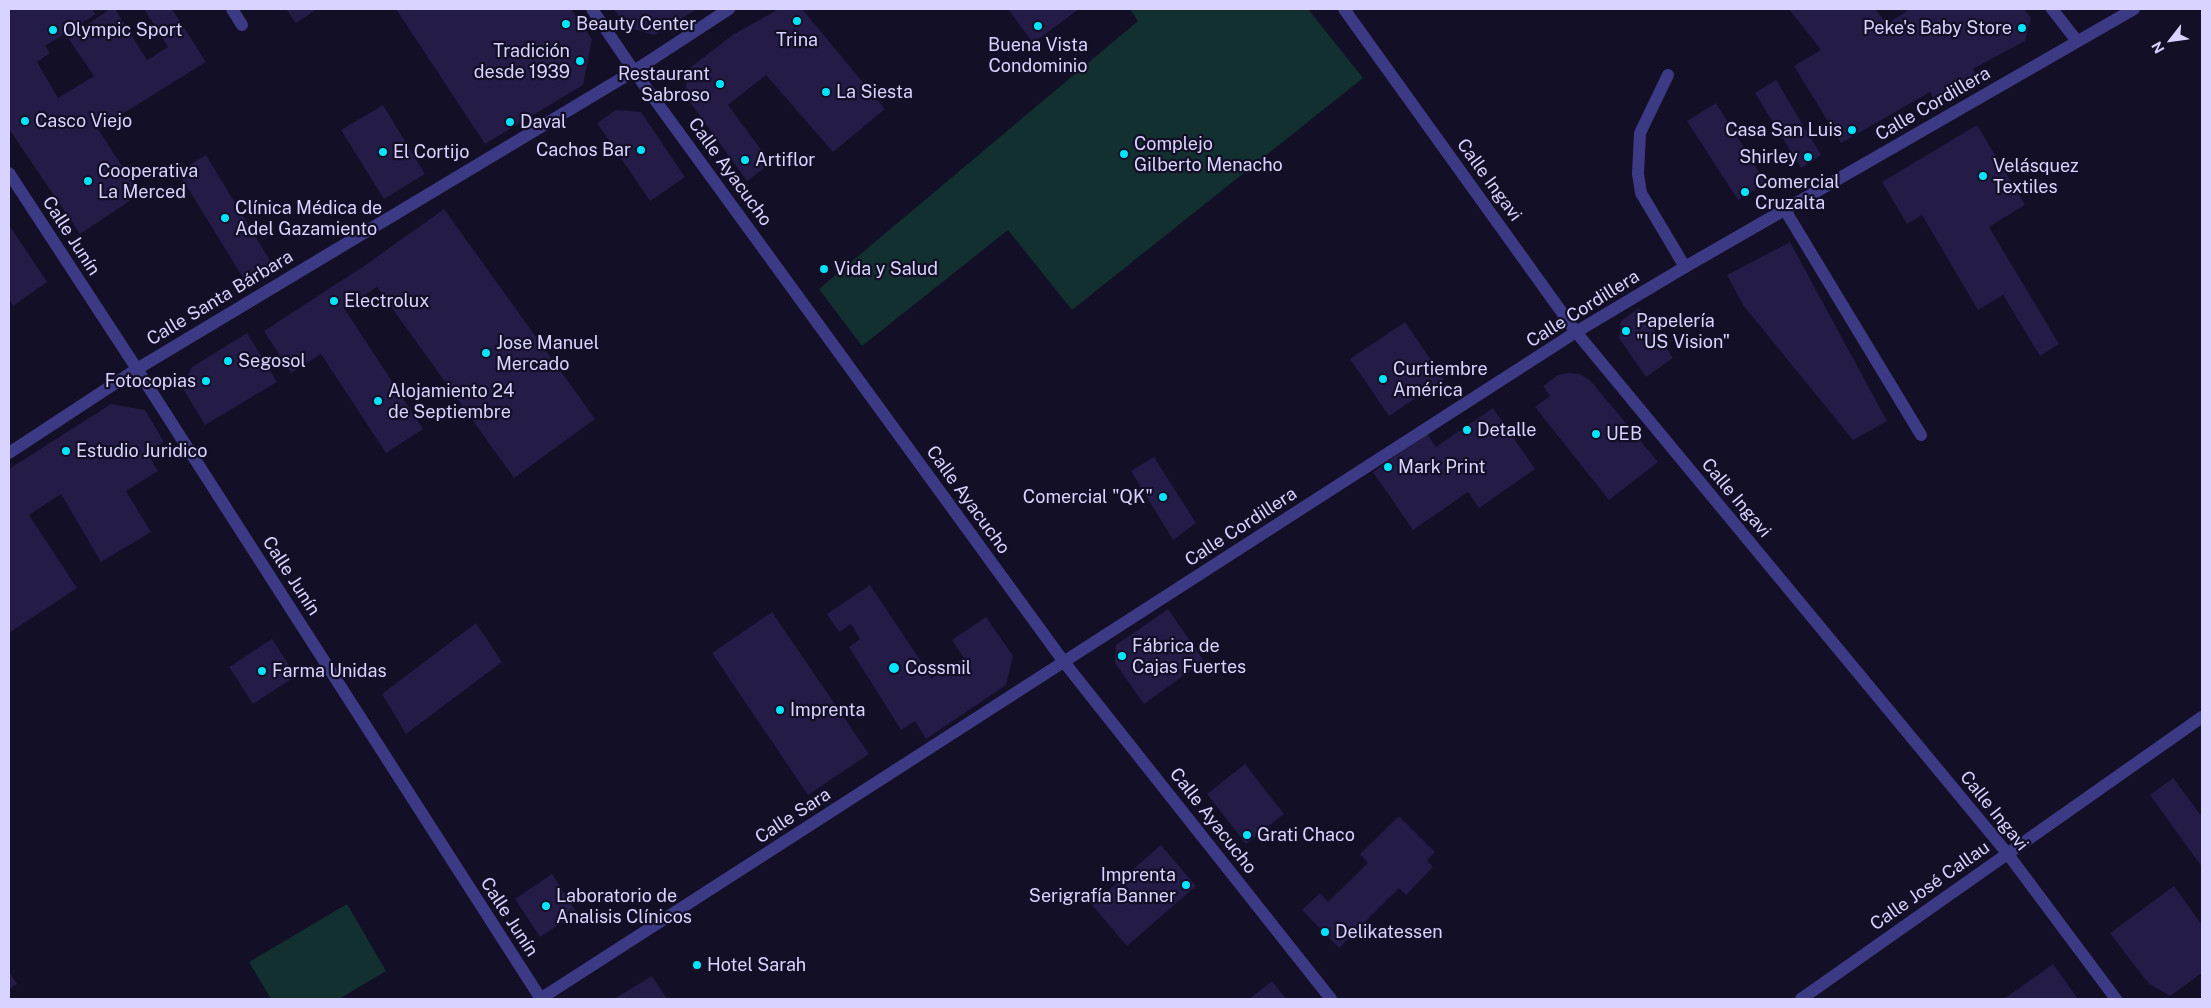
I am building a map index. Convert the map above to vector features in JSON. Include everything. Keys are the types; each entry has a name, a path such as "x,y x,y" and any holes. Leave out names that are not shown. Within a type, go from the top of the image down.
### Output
{"street":[{"path":"232,9 242,26"},
{"name":"Calle Ayacucho","path":"592,9 634,70 1064,662 1331,999"},
{"name":"Calle Santa Bárbara","path":"9,453 137,369 634,70 729,9"},
{"name":"Calle Ingavi","path":"1344,9 1576,332 2007,853 2116,999"},
{"path":"2052,9 2078,42"},
{"name":"Calle Cordillera","path":"1064,662 1576,332 1685,267 2134,9"},
{"path":"1668,75 1640,133 1638,174 1641,193 1685,267"},
{"name":"Calle Junín","path":"9,173 137,369 540,999"},
{"path":"1785,210 1920,435"},
{"name":"Calle Sara","path":"540,999 1064,662"},
{"name":"Calle José Callau","path":"1801,999 2202,717"}],"green space":[{"name":"Complejo Gilberto Menacho","path":"1130,9 1308,9 1363,78 1072,310 1008,230 862,346 819,289 1138,21"},
{"path":"347,904 386,971 339,999 271,999 249,962"}],"building":[{"path":"9,9 92,9 96,14 45,46 50,53 37,62 58,98 94,76 68,38 110,9 115,9 147,60 168,47 144,9 172,9 206,62 98,129 140,194 80,234 9,129"},
{"path":"286,9 317,9 296,23"},
{"path":"396,9 571,9 592,39 583,85 485,144"},
{"path":"614,9 697,9 654,35 626,27"},
{"name":"La Siesta","path":"779,9 802,9 885,109 833,152 766,75 728,105 771,163 747,181 684,94 691,67 734,34"},
{"name":"Buena Vista Condominio","path":"1008,9 1079,9 1033,43"},
{"path":"1789,9 1875,9 1887,24 1907,11 1905,9 2024,9 2031,18 2025,41 1973,69 1978,78 1937,104 1930,92 1841,143 1794,66 1821,50"},
{"path":"1776,80 1821,155 1801,168 1755,93"},
{"path":"1716,103 1766,183 1738,200 1687,121"},
{"name":"El Cortijo","path":"383,105 425,174 384,199 341,130"},
{"name":"Cachos Bar","path":"616,110 641,112 685,177 650,201 597,123"},
{"path":"1977,125 2025,205 1989,227 2059,344 2040,356 2003,295 1978,310 1922,215 1907,224 1882,182"},
{"name":"Clínica Médica de Adel Gazamiento","path":"206,155 272,264 245,281 178,172"},
{"name":"Jose Manuel Mercado","path":"444,209 595,419 514,478 377,287 344,308 423,429 386,453 321,354 291,373 264,331 364,266"},
{"path":"9,225 47,282 13,306 9,299"},
{"path":"1790,242 1887,421 1853,440 1743,305 1727,275"},
{"path":"1639,308 1673,358 1646,377 1619,338 1621,321"},
{"path":"1405,322 1444,379 1389,416 1350,359"},
{"path":"247,333 277,382 205,425 182,387 192,367"},
{"name":"UEB","path":"1568,373 1579,374 1590,380 1658,462 1609,500 1535,407 1550,396 1543,386 1558,375"},
{"path":"111,404 145,410 164,442 147,453 158,471 126,491 151,532 101,562 61,494 29,515 77,588 9,633 9,469"},
{"path":"1493,408 1535,469 1479,508 1468,492 1413,530 1373,472 1427,434 1436,447"},
{"name":"Comercial \"QK\"","path":"1154,457 1196,523 1173,540 1131,471"},
{"name":"Cossmil","path":"870,585 932,678 964,658 952,640 986,617 1013,656 1006,685 926,739 915,721 901,730 849,647 860,639 851,624 839,632 827,614"},
{"path":"1168,609 1204,661 1144,704 1115,663 1116,645"},
{"name":"Imprenta","path":"772,612 869,754 808,795 712,653"},
{"path":"476,623 502,662 406,734 382,694"},
{"name":"Farma Unidas","path":"272,639 296,676 253,704 229,667"},
{"path":"1245,764 1284,814 1246,844 1207,794"},
{"path":"2173,778 2202,817 2202,867 2150,795"},
{"path":"1399,816 1435,852 1427,860 1433,867 1406,895 1399,888 1339,948 1302,910 1320,893 1328,902 1368,863 1360,854"},
{"path":"1161,845 1196,886 1127,946 1092,905"},
{"name":"Laboratorio de Analisis Clínicos","path":"552,874 577,913 540,937 515,899"},
{"path":"2174,886 2202,925 2202,973 2170,996 2148,983 2110,933"},
{"path":"2053,964 2078,999 2004,999"},
{"path":"9,972 17,984 9,989"},
{"path":"652,976 667,999 614,999"},
{"path":"1272,981 1286,999 1249,999"}],"place":[{"name":"Trina","path":"797,21"},
{"name":"Beauty Center","path":"566,24"},
{"name":"Buena Vista Condominio","path":"1038,26"},
{"name":"Peke's Baby Store","path":"2022,28"},
{"name":"Olympic Sport","path":"53,30"},
{"name":"Tradición desde 1939","path":"580,61"},
{"name":"Restaurant Sabroso","path":"720,84"},
{"name":"La Siesta","path":"826,92"},
{"name":"Casco Viejo","path":"25,121"},
{"name":"Daval","path":"510,122"},
{"name":"Casa San Luis","path":"1852,130"},
{"name":"Cachos Bar","path":"641,150"},
{"name":"El Cortijo","path":"383,152"},
{"name":"Complejo Gilberto Menacho","path":"1124,154"},
{"name":"Shirley","path":"1808,157"},
{"name":"Artiflor","path":"745,160"},
{"name":"Velásquez Textiles","path":"1983,176"},
{"name":"Cooperativa La Merced","path":"88,181"},
{"name":"Comercial Cruzalta","path":"1745,192"},
{"name":"Clínica Médica de Adel Gazamiento","path":"225,218"},
{"name":"Vida y Salud","path":"824,269"},
{"name":"Electrolux","path":"334,301"},
{"name":"Papelería \"US Vision\"","path":"1626,331"},
{"name":"Jose Manuel Mercado","path":"486,353"},
{"name":"Segosol","path":"228,361"},
{"name":"Curtiembre América","path":"1383,379"},
{"name":"Fotocopias","path":"206,381"},
{"name":"Alojamiento 24 de Septiembre","path":"378,401"},
{"name":"Detalle","path":"1467,430"},
{"name":"UEB","path":"1596,434"},
{"name":"Estudio Juridico","path":"66,451"},
{"name":"Mark Print","path":"1388,467"},
{"name":"Comercial \"QK\"","path":"1163,497"},
{"name":"Fábrica de Cajas Fuertes","path":"1122,656"},
{"name":"Cossmil","path":"894,668"},
{"name":"Farma Unidas","path":"262,671"},
{"name":"Imprenta","path":"780,710"},
{"name":"Grati Chaco","path":"1247,835"},
{"name":"Imprenta Serigrafía Banner","path":"1186,885"},
{"name":"Laboratorio de Analisis Clínicos","path":"546,906"},
{"name":"Delikatessen","path":"1325,932"},
{"name":"Hotel Sarah","path":"697,965"}]}
